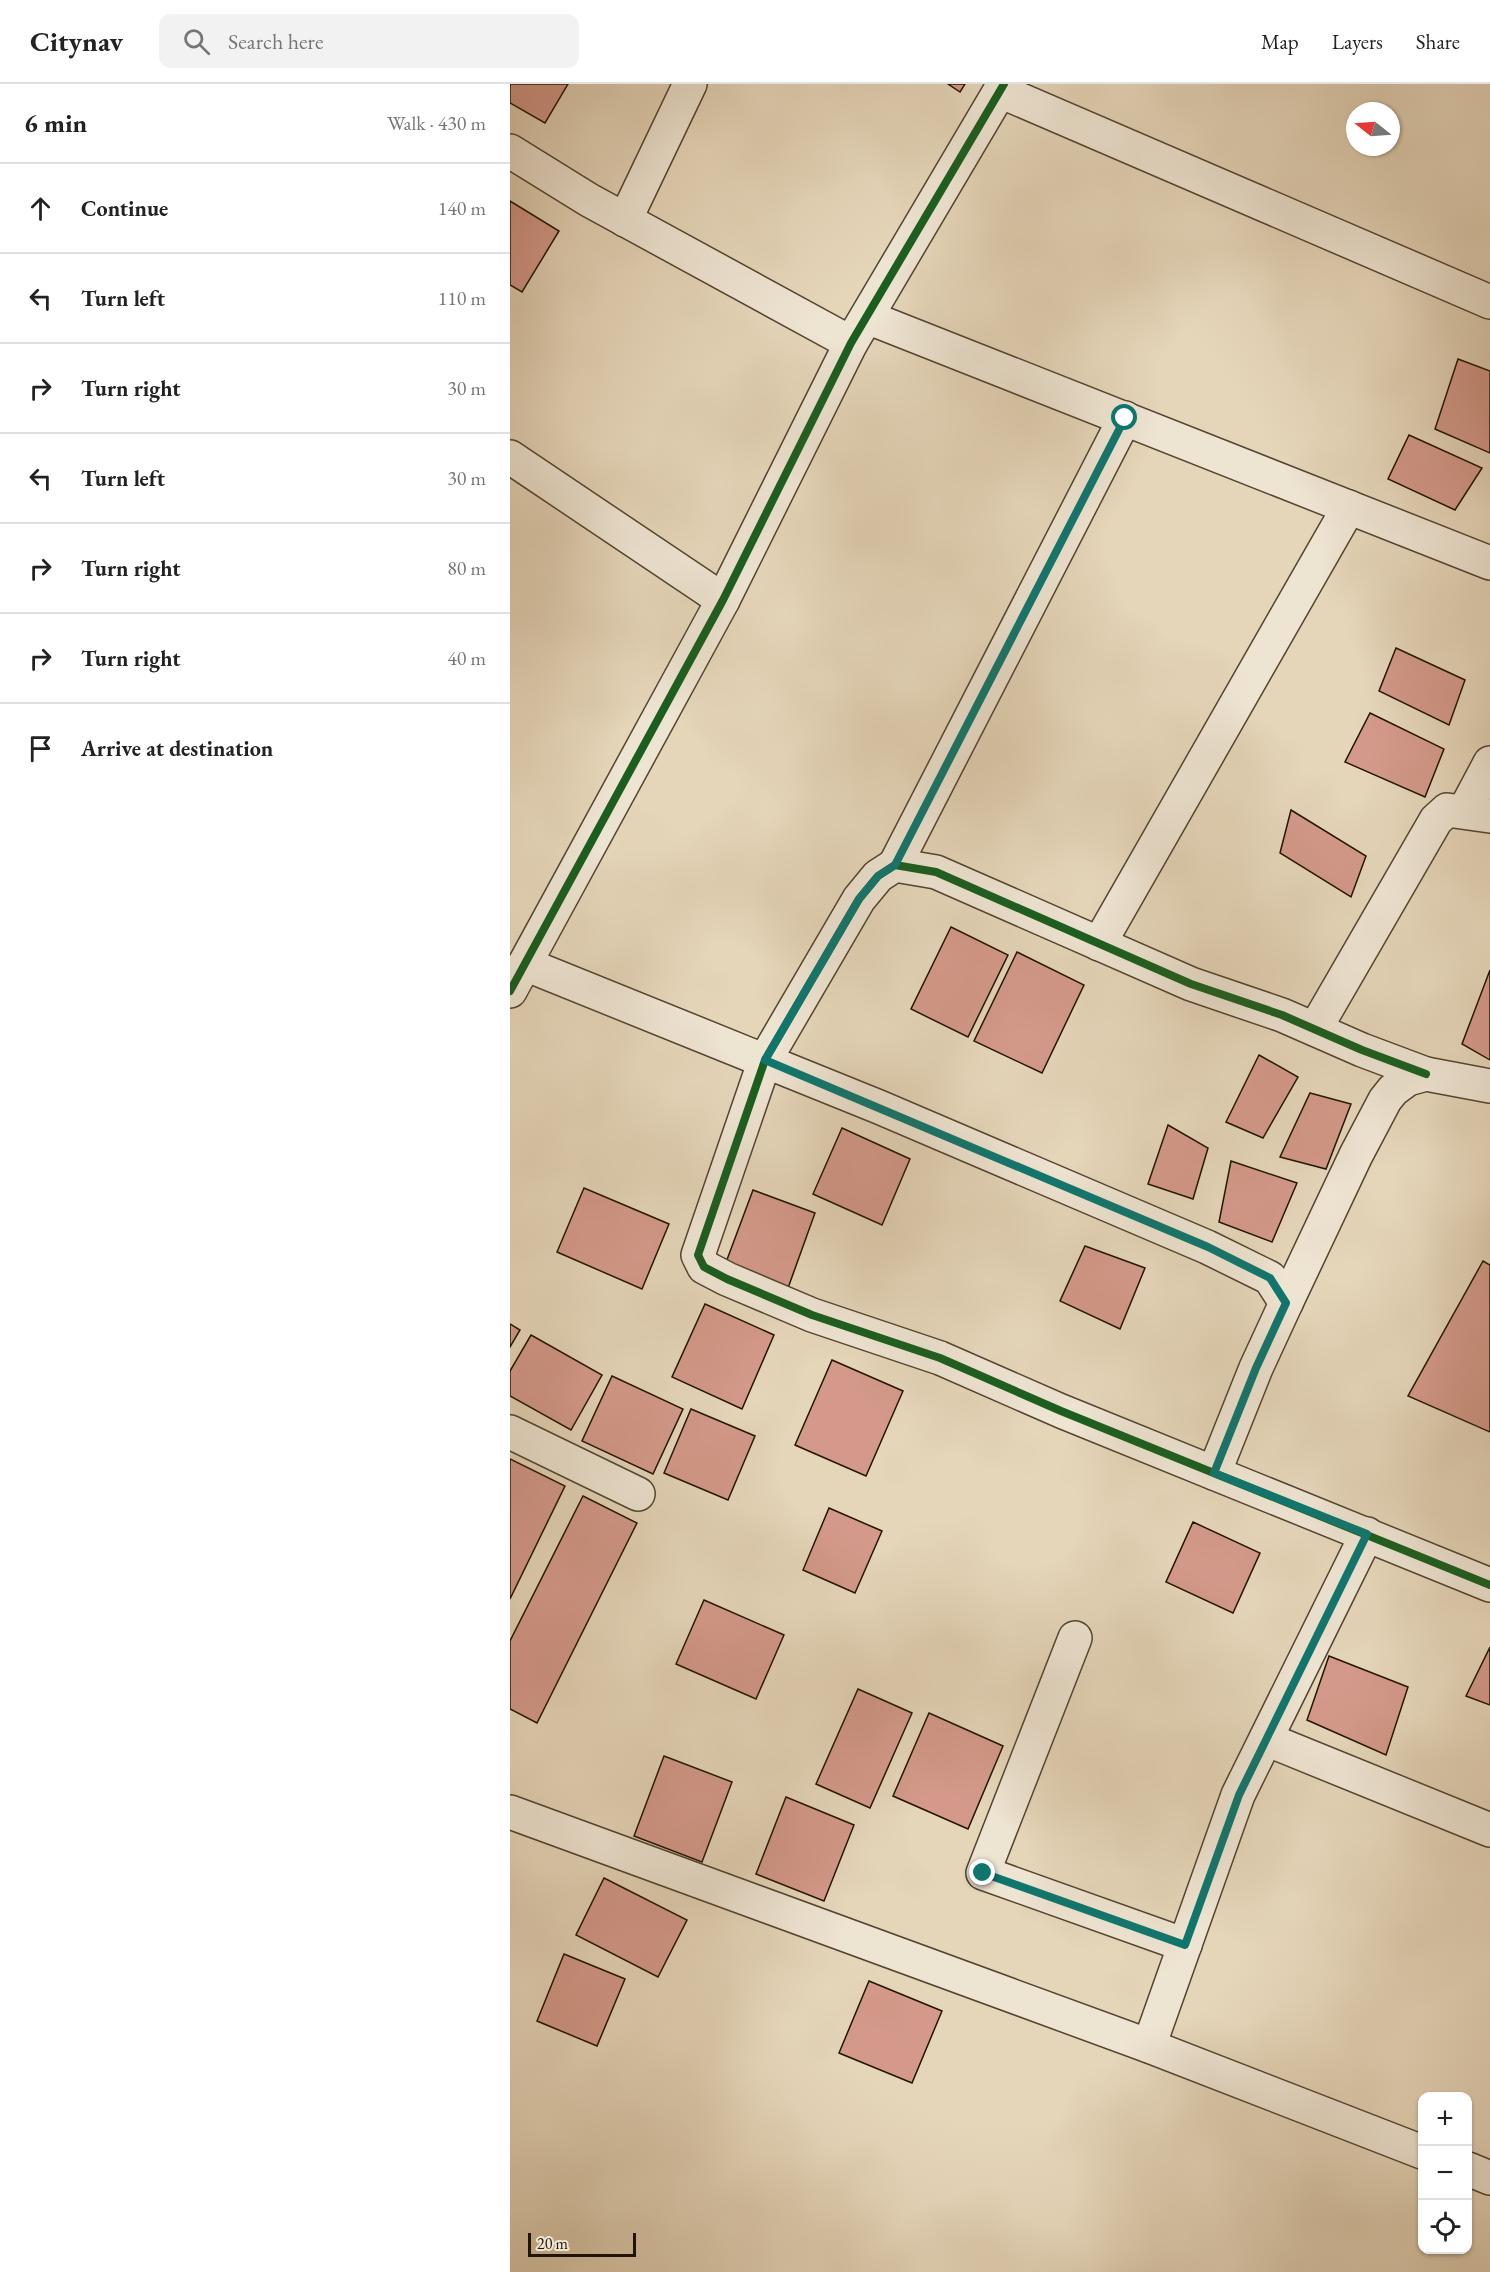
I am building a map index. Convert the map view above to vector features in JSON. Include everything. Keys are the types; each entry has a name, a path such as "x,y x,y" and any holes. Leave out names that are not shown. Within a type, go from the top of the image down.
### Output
{"street":[{"path":"625,220 690,84"},
{"path":"1286,1303 1270,1278 1208,1247 765,1060 517,978 723,600 859,330 1002,87 1490,302"},
{"path":"510,151 625,220 859,330 1125,418 1490,563"},
{"path":"1125,418 895,865 878,876 859,899 765,1060 698,1255 704,1267 812,1315 940,1358 1061,1411 1490,1585"},
{"path":"510,457 723,600"},
{"path":"1099,944 1349,507"},
{"path":"1315,1029 1436,820 1447,810 1477,813 1490,763"},
{"path":"895,865 936,872 1191,984 1315,1029 1426,1074 1490,1086"},
{"path":"1214,1473 1256,1368 1385,1100 1408,1080 1426,1074"},
{"path":"510,1432 638,1494"},
{"path":"1149,2046 1239,1795 1367,1534"},
{"path":"1075,1638 983,1873 1185,1945"},
{"path":"1266,1739 1490,1830"},
{"path":"510,1812 1149,2046 1418,2150"},
{"path":"1472,2171 1490,2178"}],"building":[{"path":"510,84 568,84 545,123 510,103"},
{"path":"948,84 965,84 960,92"},
{"path":"510,201 559,231 522,292 510,285"},
{"path":"1458,359 1490,371 1490,453 1435,429"},
{"path":"1409,435 1482,468 1455,510 1388,479"},
{"path":"1396,648 1465,680 1449,725 1379,691"},
{"path":"1370,713 1444,749 1425,797 1345,762"},
{"path":"1291,810 1366,856 1351,897 1280,853"},
{"path":"951,927 1008,955 968,1037 911,1009"},
{"path":"1017,952 1084,985 1042,1073 974,1041"},
{"path":"1490,970 1490,1060 1462,1044"},
{"path":"1259,1055 1298,1077 1263,1138 1226,1122"},
{"path":"1310,1093 1351,1104 1326,1169 1280,1157"},
{"path":"1168,1125 1208,1148 1193,1199 1148,1184"},
{"path":"842,1128 910,1159 882,1225 813,1194"},
{"path":"1231,1161 1297,1183 1272,1242 1219,1222"},
{"path":"584,1188 669,1224 642,1289 557,1252"},
{"path":"753,1190 815,1213 788,1288 725,1265"},
{"path":"1085,1246 1145,1268 1120,1329 1060,1301"},
{"path":"1483,1261 1490,1265 1490,1432 1408,1396"},
{"path":"705,1304 774,1335 742,1409 672,1377"},
{"path":"510,1324 520,1330 510,1347"},
{"path":"531,1335 602,1375 571,1430 510,1396 510,1371"},
{"path":"832,1360 903,1391 866,1476 795,1445"},
{"path":"612,1376 683,1409 653,1474 582,1441"},
{"path":"691,1409 755,1436 728,1500 664,1473"},
{"path":"510,1459 565,1486 510,1599"},
{"path":"583,1496 637,1523 537,1723 510,1709 510,1641"},
{"path":"829,1508 882,1531 855,1593 803,1570"},
{"path":"1193,1522 1260,1553 1233,1613 1166,1582"},
{"path":"704,1600 784,1635 756,1699 676,1664"},
{"path":"1490,1647 1490,1705 1466,1696"},
{"path":"1329,1656 1408,1687 1386,1755 1307,1720"},
{"path":"858,1689 912,1713 870,1808 816,1784"},
{"path":"929,1713 1003,1746 968,1829 893,1796"},
{"path":"664,1756 732,1782 702,1862 634,1836"},
{"path":"786,1797 854,1825 824,1901 756,1874"},
{"path":"604,1878 687,1920 658,1977 576,1935"},
{"path":"564,1954 625,1979 597,2046 537,2021"},
{"path":"869,1981 942,2011 912,2083 839,2053"}],"cycle path":[{"path":"510,991 723,600 851,343 1004,84"},
{"path":"1426,1074 1362,1050 1282,1015 1191,984 936,872 895,865 878,876 859,899 765,1060 698,1255 704,1267 812,1315 940,1358 1061,1411 1490,1585"}],"route":[{"path":"983,1873 1185,1945 1239,1795 1367,1534 1214,1473 1256,1368 1286,1303 1270,1278 1208,1247 765,1060 859,899 878,876 895,865 1125,418"}]}
